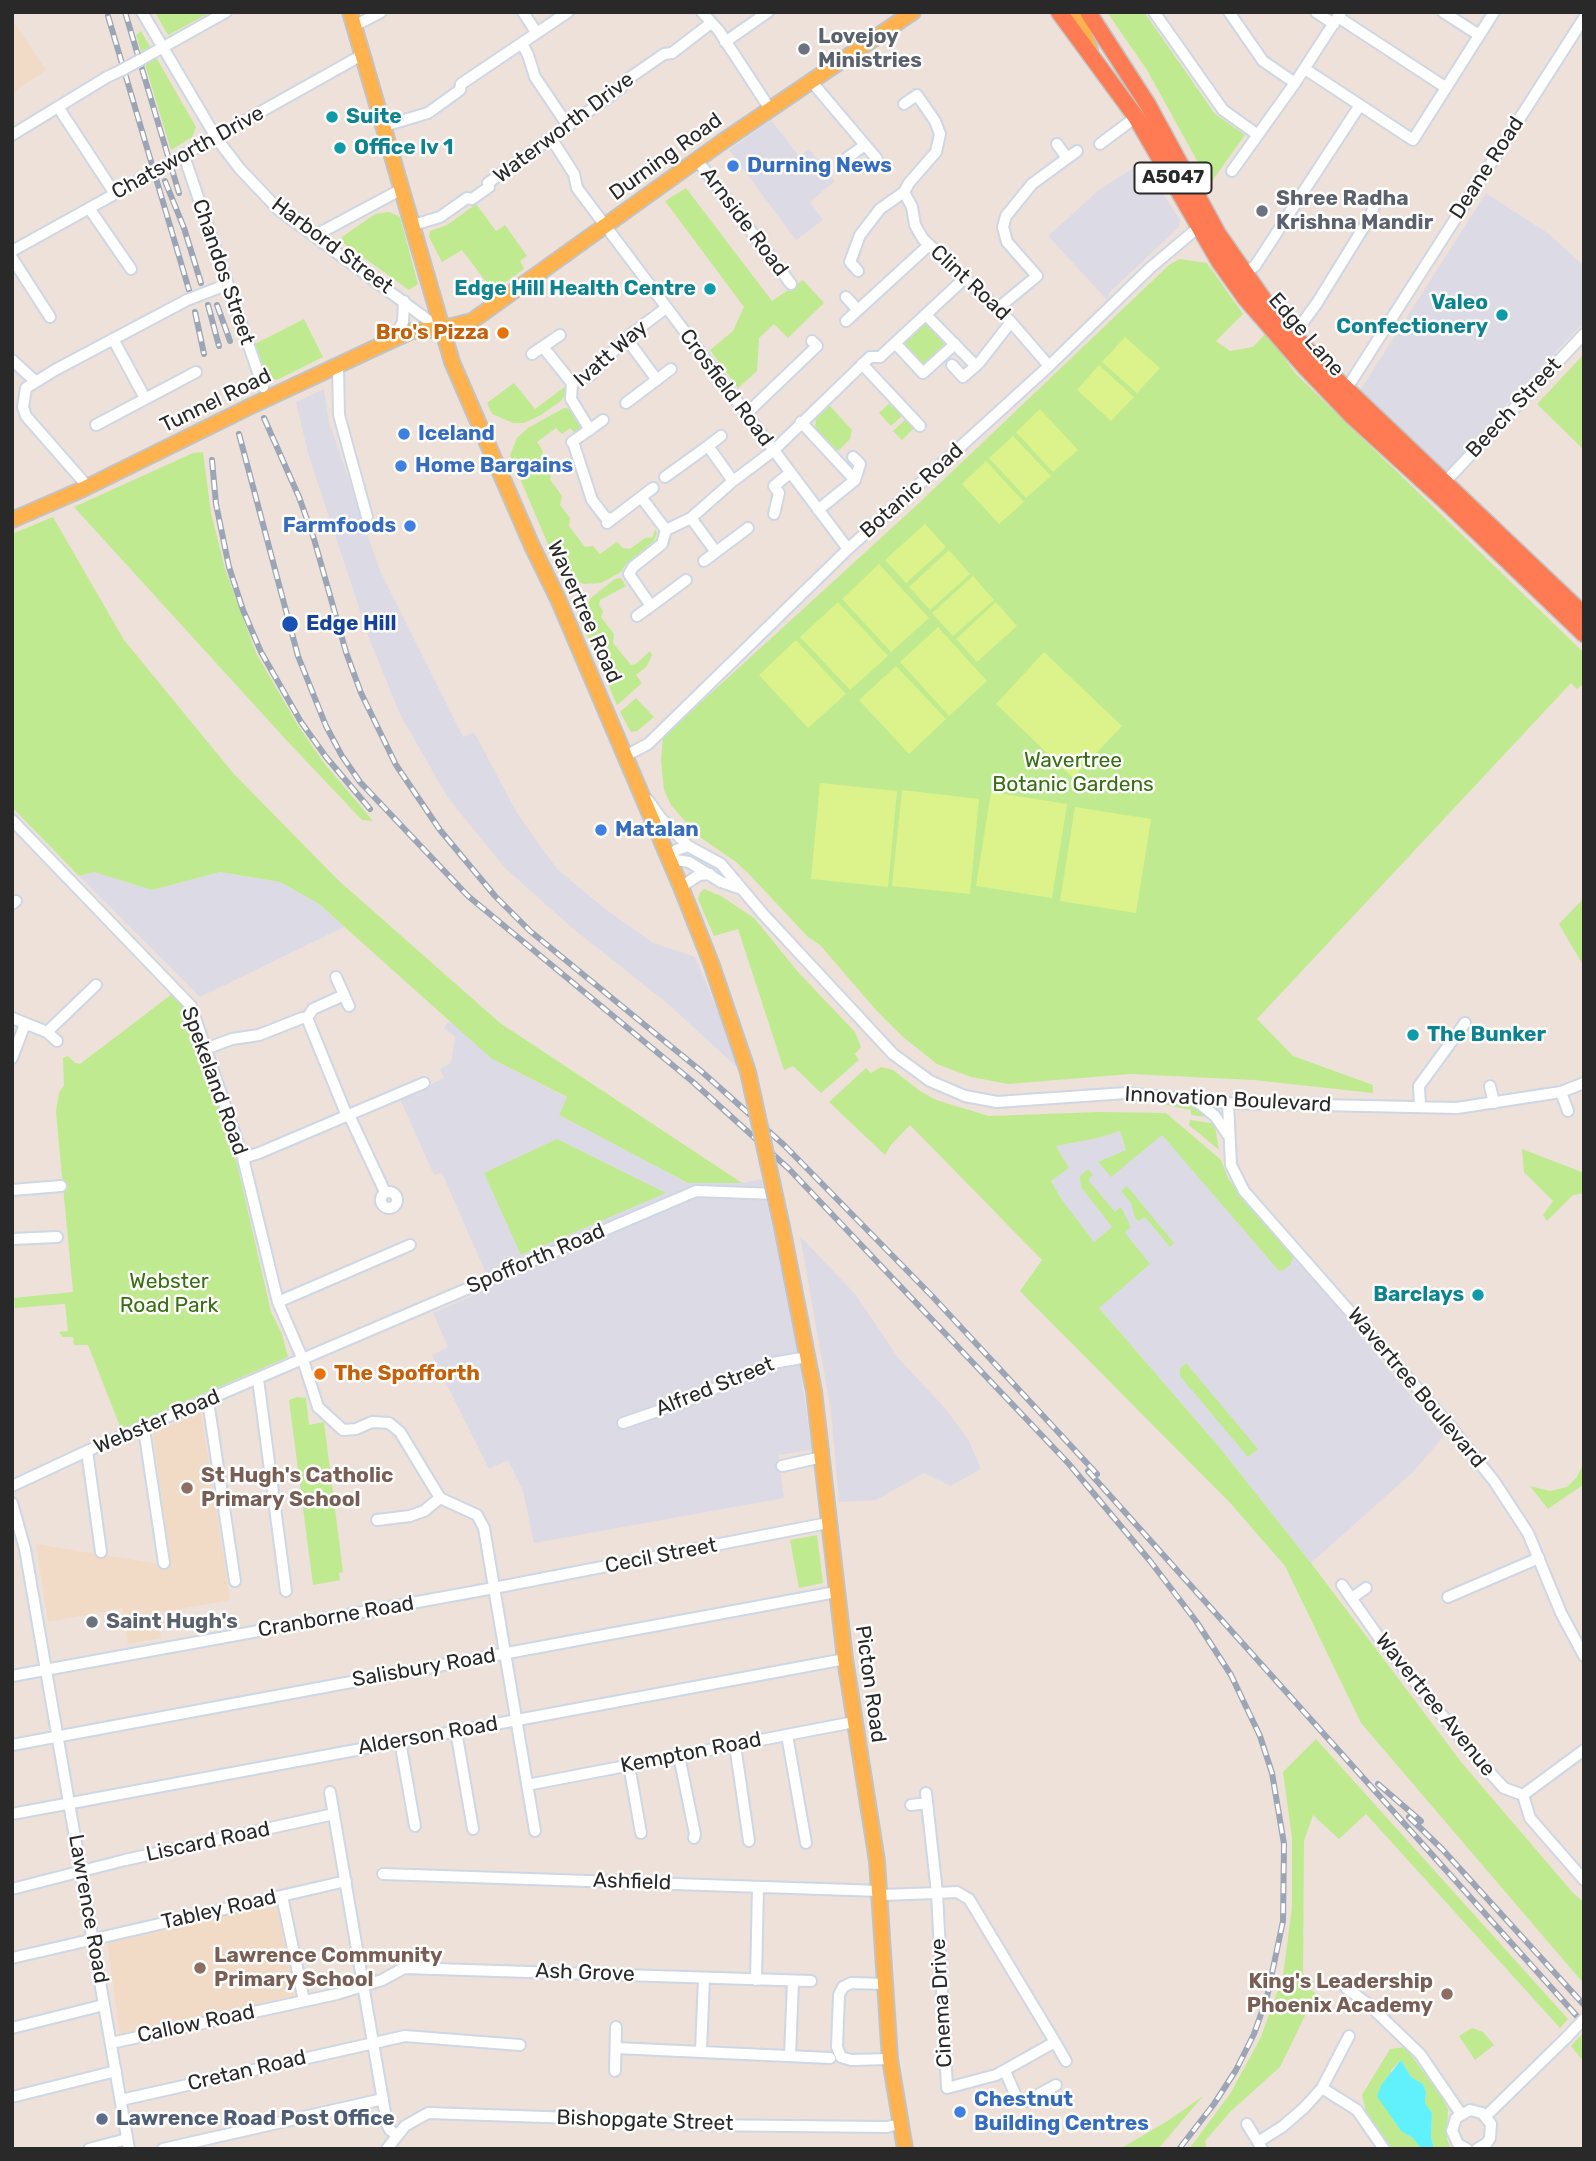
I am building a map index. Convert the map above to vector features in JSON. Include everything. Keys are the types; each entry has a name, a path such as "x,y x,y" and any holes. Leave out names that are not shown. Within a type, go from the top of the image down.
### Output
{"highway":[{"name":"Edge Lane","path":"1059,12 1136,117 1233,282 1290,340 1351,415 1584,634"},
{"name":"Edge Lane","path":"1088,12 1148,105 1218,234 1249,270 1290,340 1347,388 1584,615"}],"main road":[{"name":"Durning Road","path":"440,329 472,321 697,160 913,12"},
{"path":"1070,12 1083,30 1091,55"},
{"name":"Wavertree Road","path":"352,19 440,329 452,362 639,786 732,1018 748,1072 782,1227"},
{"name":"Tunnel Road","path":"12,520 86,488 412,331 440,329"},
{"name":"Picton Road","path":"782,1227 807,1357 822,1457 845,1659 877,1861 890,2059 905,2149"}],"street":[{"name":"Harbord Street","path":"142,12 217,139 240,169 279,210 440,329"},
{"path":"13,135 58,107 98,88 107,76 226,12"},
{"path":"352,19 381,12"},
{"path":"523,12 536,32"},
{"path":"384,126 428,113 460,90 461,84 502,54 568,12"},
{"path":"702,12 770,109"},
{"path":"725,42 768,12"},
{"path":"1154,12 1223,110 1258,135"},
{"path":"1229,12 1263,61 1295,83"},
{"path":"1316,12 1338,18 1445,88"},
{"path":"1443,12 1479,35"},
{"path":"1305,69 1413,139 1494,12"},
{"path":"1232,171 1338,18"},
{"name":"Deane Road","path":"1347,388 1584,18"},
{"name":"Waterworth Drive","path":"412,225 440,216 489,187 488,183 621,88 625,81 664,54 672,53 711,23"},
{"path":"522,43 535,77 568,126"},
{"name":"Chatsworth Drive","path":"12,251 217,139 362,55"},
{"path":"811,81 877,159"},
{"path":"858,271 849,262 860,235 880,209 904,192 936,152 940,134 935,121 916,95 904,104"},
{"path":"1249,270 1360,105"},
{"path":"58,107 114,194"},
{"path":"1100,144 1136,117"},
{"name":"Crosfield Road","path":"551,138 573,174 577,188 848,549"},
{"path":"998,309 1037,276 1007,242 1003,227 1006,216 1026,190 1072,155 1057,144"},
{"path":"847,158 865,145"},
{"name":"Chandos Street","path":"179,158 222,286 263,387"},
{"name":"Arnside Road","path":"697,160 791,284"},
{"path":"314,236 402,189"},
{"name":"Clint Road","path":"904,192 912,207 918,233 1011,322 1049,366"},
{"path":"1290,340 1370,217 1375,202"},
{"path":"89,208 131,269"},
{"name":"Botanic Road","path":"625,756 648,744 848,549 1049,366 1150,268 1200,226"},
{"path":"846,321 929,245"},
{"path":"12,258 44,315"},
{"path":"651,606 629,574 633,567 662,544 666,530 691,518 773,451 866,360 880,357 965,278"},
{"path":"86,488 26,416 23,397 26,388 185,301 222,286"},
{"path":"846,297 858,310"},
{"path":"392,340 400,332 404,301"},
{"name":"Ivatt Way","path":"590,430 570,397 572,383 591,375 626,338 666,308"},
{"path":"926,315 975,365"},
{"path":"952,365 962,377 1011,322"},
{"name":"Beech Street","path":"1445,482 1584,334"},
{"path":"533,354 560,335"},
{"path":"626,338 657,380"},
{"path":"113,339 145,398"},
{"path":"746,415 817,346 812,341"},
{"path":"895,344 923,373 955,344"},
{"path":"543,347 562,374 572,383"},
{"path":"15,355 35,381"},
{"path":"866,360 920,426"},
{"path":"338,366 339,415 367,517"},
{"path":"626,403 671,369"},
{"path":"96,425 197,372"},
{"path":"603,420 572,442 592,500 608,522 653,488"},
{"path":"801,422 855,480"},
{"path":"665,477 721,436"},
{"path":"708,446 733,481"},
{"path":"818,510 855,480 860,464 853,457"},
{"path":"774,514 779,493 774,486 790,473"},
{"path":"641,497 666,530"},
{"path":"691,518 716,552"},
{"path":"704,561 748,528"},
{"path":"637,616 686,580"},
{"name":"Innovation Boulevard","path":"639,786 660,817 688,846 721,864 763,914 892,1054 930,1081 965,1096 997,1102 1126,1093 1228,1102 1457,1108 1560,1092 1584,1083"},
{"name":"Spekeland Road","path":"12,820 191,1006 243,1158 278,1302 303,1360 318,1407 342,1430 356,1429 372,1422 389,1423 400,1432 440,1498"},
{"path":"669,859 676,850 688,846"},
{"name":"Innovation Boulevard","path":"669,859 689,862 721,882 745,890"},
{"path":"681,887 699,875 710,874"},
{"path":"337,976 349,1006"},
{"path":"47,1032 96,985"},
{"path":"307,1018 313,1009 344,995"},
{"path":"12,1018 47,1032 57,1041"},
{"path":"205,1049 232,1039 259,1035 307,1018"},
{"path":"307,1018 348,1115 385,1192"},
{"path":"1420,1107 1419,1086 1465,1023"},
{"path":"12,1058 25,1024"},
{"path":"243,1158 424,1083"},
{"path":"1490,1086 1494,1103"},
{"path":"1560,1092 1568,1111"},
{"path":"1194,1099 1215,1116 1230,1137"},
{"name":"Wavertree Boulevard","path":"1228,1102 1231,1165 1244,1191 1446,1421 1494,1480 1523,1525 1561,1613 1584,1656"},
{"path":"12,1190 61,1186"},
{"name":"Spofforth Road","path":"303,1360 696,1191 775,1194"},
{"path":"12,1239 57,1237"},
{"path":"278,1302 410,1245"},
{"name":"Alfred Street","path":"623,1423 684,1402 773,1363 807,1357"},
{"name":"Webster Road","path":"12,1486 87,1451 303,1360"},
{"path":"258,1379 286,1591"},
{"path":"208,1401 235,1581"},
{"path":"144,1429 164,1563"},
{"path":"87,1451 101,1552"},
{"path":"782,1466 822,1457"},
{"path":"377,1520 410,1516 424,1511 440,1498 477,1515 481,1522 535,1831"},
{"name":"Lawrence Road","path":"12,1503 25,1549 128,2144"},
{"name":"Cecil Street","path":"494,1588 828,1523"},
{"path":"1448,1597 1539,1558"},
{"name":"Wavertree Avenue","path":"1342,1585 1380,1639 1482,1764 1504,1788 1523,1795"},
{"name":"Cranborne Road","path":"12,1676 494,1588"},
{"path":"1352,1598 1366,1588"},
{"name":"Salisbury Road","path":"12,1745 836,1592"},
{"name":"Alderson Road","path":"12,1814 845,1659"},
{"name":"Kempton Road","path":"527,1785 854,1722"},
{"path":"456,1731 473,1829"},
{"path":"787,1735 806,1843"},
{"path":"400,1741 415,1826"},
{"path":"735,1745 749,1841"},
{"path":"1584,1750 1523,1795 1530,1818 1584,1880"},
{"path":"679,1755 694,1838"},
{"path":"629,1765 641,1833"},
{"path":"330,1792 372,2043 390,2130 397,2135"},
{"name":"Cinema Drive","path":"911,1805 927,1798 937,1893 947,2088 986,2079 1005,2071 1055,2042"},
{"name":"Liscard Road","path":"12,1889 334,1814"},
{"name":"Ashfield","path":"383,1874 880,1893"},
{"name":"Tabley Road","path":"12,1958 346,1881"},
{"path":"756,1980 758,1887"},
{"path":"880,1893 957,1892 964,1895 975,1906 1066,2061"},
{"path":"282,1896 304,2001"},
{"name":"Ash Grove","path":"363,1987 404,1968 811,1981"},
{"path":"704,1978 707,2052"},
{"path":"790,2056 793,1981"},
{"path":"886,1984 851,1983 843,1987 839,1995 837,2047 841,2057 851,2060 890,2059"},
{"name":"Callow Road","path":"111,2043 363,1987"},
{"path":"1346,1988 1368,2004 1420,2054 1461,2114"},
{"path":"12,2028 104,2005"},
{"path":"1486,2116 1584,2019"},
{"path":"615,2071 616,2027"},
{"name":"Cretan Road","path":"121,2100 405,2036 520,2045"},
{"path":"1247,2124 1260,2145 1282,2127 1322,2088 1349,2036"},
{"path":"616,2048 830,2058"},
{"path":"12,2096 116,2071"},
{"path":"1005,2071 1015,2098 1022,2102 1056,2085"},
{"path":"933,2090 947,2088"},
{"path":"1322,2088 1357,2110 1383,2148"},
{"path":"163,2149 383,2099"},
{"path":"1467,2149 1458,2144 1452,2131 1453,2124 1461,2114 1470,2110 1486,2116 1491,2124 1490,2137 1477,2149"},
{"name":"Bishopgate Street","path":"389,2148 397,2135 412,2121 429,2113 695,2125 887,2127 900,2124"},
{"path":"89,2149 128,2144"}],"shaded area":[{"path":"12,19 46,70 12,93"},
{"path":"771,120 799,156 809,149 835,181 810,202 823,220 796,240 729,150"},
{"path":"1143,162 1180,220 1179,227 1109,293 1108,301 1048,236 1099,190"},
{"name":"Valeo Confectionery","path":"1486,193 1549,234 1584,266 1584,322 1493,419 1495,423 1445,472 1359,392"},
{"path":"324,389 329,422 380,571 463,737 474,732 517,813 557,869 604,908 653,943 695,957 723,1023 737,1067 668,1004 571,927 505,868 448,798 400,714 370,641 308,453 296,402"},
{"path":"94,872 152,890 220,872 280,882 319,904 344,927 200,997 79,876"},
{"path":"450,1020 492,1059 567,1098 559,1115 688,1183 742,1183 762,1179 794,1324 812,1450 778,1455 784,1498 534,1543 523,1491 508,1460 489,1469 432,1355 448,1347 433,1313 492,1287 442,1173 434,1175 400,1099 444,1078 440,1069 451,1063 455,1037 444,1028"},
{"path":"1120,1131 1126,1150 1162,1134 1278,1270 1292,1253 1444,1436 1413,1472 1311,1563 1220,1448 1099,1308 1062,1200 1051,1181 1069,1168 1056,1146"},
{"path":"800,1236 856,1295 899,1359 944,1407 968,1439 981,1469 951,1486 924,1473 876,1500 839,1502 831,1411"},
{"name":"St Hugh's Catholic Primary School","path":"201,1412 230,1600 157,1613 161,1638 128,1644 122,1608 48,1622 36,1544 171,1566 153,1433"},
{"name":"Lawrence Community Primary School","path":"277,1902 294,1996 120,2034 107,1941"}],"green space":[{"path":"155,12 211,12 168,35"},
{"path":"1107,12 1144,12 1215,114 1245,135 1210,184 1147,70"},
{"path":"141,31 196,127 192,137 171,150 136,35"},
{"path":"686,188 772,301 803,280 824,303 788,338 774,324 759,338 757,371 738,388 710,350 733,331 744,307 665,201"},
{"path":"476,204 496,231 505,225 527,256 520,261 524,269 493,291 462,250 442,262 429,237 430,231 447,225"},
{"path":"389,212 400,217 418,284 409,290 342,242 342,237 375,214"},
{"name":"Wavertree Botanic Gardens","path":"1179,259 1207,263 1243,314 1216,341 1230,351 1253,347 1266,333 1296,374 1584,653 1584,683 1577,689 1571,683 1257,1019 1293,1056 1373,1085 1373,1093 1254,1080 1130,1074 1008,1084 971,1077 937,1064 903,1037 876,1010 820,945 808,937 748,873 697,835 671,805 664,790 661,761 663,737 918,504 1169,265"},
{"path":"304,319 323,357 277,380 267,377 255,344"},
{"path":"927,319 952,345 921,368 903,347 902,341"},
{"path":"1125,337 1160,368 1137,393 1102,362"},
{"path":"1584,354 1584,450 1537,404"},
{"path":"1099,365 1134,397 1111,421 1077,390"},
{"path":"514,383 535,409 566,386 567,391 562,400 541,415 524,423 513,423 492,414 487,403"},
{"path":"892,401 904,414 891,426 879,413"},
{"path":"827,403 852,430 850,439 839,450 833,450 815,434 816,413"},
{"path":"564,408 571,409 580,423 579,432 576,434 570,428 562,434 556,428 537,442 543,451 541,458 552,472 550,479 562,496 560,505 570,518 569,526 585,547 593,546 600,554 617,542 623,548 630,549 645,538 653,537 655,529 657,533 654,541 626,564 621,572 601,583 583,584 565,575 553,556 510,455 517,438 528,428"},
{"path":"1040,409 1078,450 1053,472 1016,432"},
{"path":"909,416 917,425 902,440 893,431"},
{"path":"1013,436 1051,476 1026,498 989,458"},
{"path":"203,452 211,513 225,569 256,653 297,724 324,763 373,821 362,820 74,507 193,453"},
{"path":"986,461 1024,502 999,524 962,484"},
{"path":"53,517 124,640 233,773 338,880 500,1023 742,1183 688,1183 559,1115 567,1097 492,1059 319,904 280,882 220,872 152,890 94,872 79,876 12,807 12,534"},
{"path":"925,524 946,547 906,583 885,560"},
{"path":"949,550 970,574 930,610 909,587"},
{"path":"879,564 929,618 891,652 842,599"},
{"path":"973,576 994,600 953,636 932,613"},
{"path":"621,578 626,586 600,600 599,605 603,611 601,617 614,634 613,643 631,665 636,664 650,651 652,655 647,666 636,675 642,683 617,705 583,625 586,606 592,597 615,579"},
{"path":"838,602 888,656 850,690 800,637"},
{"path":"996,602 1017,626 977,662 956,639"},
{"path":"938,627 987,681 949,716 900,662"},
{"path":"796,640 846,694 808,728 759,675"},
{"path":"1044,652 1122,726 1073,778 996,704"},
{"path":"896,666 946,719 909,754 859,700"},
{"path":"636,698 654,717 637,731 631,732 620,712"},
{"path":"820,783 897,791 888,887 811,879"},
{"path":"902,790 979,799 970,894 892,886"},
{"path":"991,792 1067,804 1052,898 976,886"},
{"path":"1075,807 1151,819 1136,913 1060,901"},
{"path":"704,889 721,896 754,918 798,972 855,1032 861,1047 855,1054 859,1060 821,1093 793,1066 784,1070 738,929 714,936 698,899"},
{"path":"1584,898 1584,967 1559,924"},
{"name":"Webster Road Park","path":"172,994 187,1010 226,1126 271,1312 282,1334 288,1357 121,1429 88,1345 74,1345 73,1337 63,1337 59,1332 68,1331 65,1304 15,1308 14,1298 73,1292 56,1112 59,1093 64,1085 63,1058 68,1056 80,1064"},
{"path":"881,1067 893,1070 936,1100 989,1116 1100,1112 1166,1113 1221,1160 1229,1180 1292,1253 1290,1265 1282,1271 1278,1270 1162,1135 1111,1177 1098,1162 1126,1150 1120,1131 1056,1146 1069,1168 1051,1181 1094,1242 1112,1227 1081,1187 1080,1176 1088,1169 1093,1175 1088,1180 1115,1212 1121,1207 1131,1227 1125,1233 1150,1264 1099,1308 1220,1448 1311,1563 1462,1763 1573,1893 1584,1902 1584,1984 1361,1723 1285,1566 1232,1505 1020,1291 1042,1260 910,1125 885,1155 829,1102 866,1068 871,1073"},
{"path":"1159,1100 1191,1105 1210,1114 1207,1117 1191,1115 1191,1110 1157,1103"},
{"path":"1190,1120 1211,1123 1214,1120 1219,1150 1189,1125"},
{"path":"557,1139 666,1193 521,1255 484,1173"},
{"path":"1522,1149 1584,1173 1584,1193 1573,1195 1547,1221 1543,1215 1553,1201 1524,1172"},
{"path":"1127,1186 1174,1243 1170,1247 1145,1217 1138,1221 1135,1218 1131,1203 1121,1191"},
{"path":"1186,1363 1258,1449 1248,1457 1180,1376 1180,1369"},
{"path":"306,1398 309,1425 324,1422 343,1572 339,1573 340,1580 313,1585 289,1400"},
{"path":"1584,1462 1584,1484 1548,1509 1530,1486 1550,1491 1567,1487 1577,1477"},
{"path":"817,1535 823,1583 799,1588 790,1540"},
{"path":"1316,1739 1568,2019 1560,2028 1366,1814 1339,1839 1313,1815 1304,1841 1303,1973 1314,1981 1310,1990 1316,1993 1280,2067 1231,2111 1205,2141 1204,2149 1189,2149 1230,2094 1261,2037 1283,1976 1292,1907 1292,1838 1283,1772"},
{"path":"1472,2028 1483,2032 1494,2045 1475,2060 1459,2036"},
{"path":"1584,2034 1584,2062 1571,2046"},
{"path":"1405,2047 1448,2109 1447,2139 1451,2149 1434,2149 1431,2137 1432,2113 1425,2103 1426,2092 1423,2084 1411,2077 1401,2060 1391,2070 1390,2114 1401,2131 1413,2138 1421,2149 1392,2149 1366,2111 1362,2095 1390,2049"},
{"path":"1203,2096 1158,2149 1120,2149 1169,2120"}],"water":[{"path":"1401,2060 1411,2077 1423,2084 1426,2092 1425,2103 1432,2113 1431,2137 1434,2149 1421,2149 1413,2138 1401,2131 1377,2096 1382,2084"}],"railway":[{"path":"125,12 179,193"},
{"path":"108,16 189,290"},
{"path":"165,181 184,228 201,283"},
{"path":"208,305 219,346"},
{"path":"217,305 230,341"},
{"path":"195,312 204,354"},
{"path":"264,418 299,497 314,539 346,652 361,693 396,765 440,830 495,896 530,931 701,1071 784,1145 932,1296 1097,1474"},
{"path":"239,434 298,656 326,726 360,782 468,896 693,1082 789,1169 1069,1464 1150,1561 1196,1621 1231,1675 1260,1736 1272,1773 1284,1844 1283,1921 1267,1997 1254,2034 1236,2070 1214,2104 1179,2149"},
{"path":"212,460 216,504 229,567 261,652 301,722 326,757 370,809"},
{"path":"1088,1471 1584,2024"},
{"path":"1378,1784 1421,1821"},
{"path":"1409,1817 1442,1849 1584,2005"}],"place":[{"name":"Lovejoy Ministries","path":"804,49"},
{"name":"Suite","path":"332,117"},
{"name":"Office lv 1","path":"340,148"},
{"name":"Durning News","path":"733,166"},
{"name":"Shree Radha Krishna Mandir","path":"1262,211"},
{"name":"Edge Hill Health Centre","path":"710,289"},
{"name":"Valeo Confectionery","path":"1502,315"},
{"name":"Bro's Pizza","path":"503,333"},
{"name":"Iceland","path":"404,434"},
{"name":"Home Bargains","path":"401,466"},
{"name":"Farmfoods","path":"410,526"},
{"name":"Edge Hill","path":"290,624"},
{"name":"Matalan","path":"601,830"},
{"name":"The Bunker","path":"1413,1035"},
{"name":"Barclays","path":"1478,1295"},
{"name":"The Spofforth","path":"320,1374"},
{"name":"St Hugh's Catholic Primary School","path":"187,1488"},
{"name":"Saint Hugh's","path":"92,1622"},
{"name":"Lawrence Community Primary School","path":"200,1968"},
{"name":"King's Leadership Phoenix Academy","path":"1447,1994"},
{"name":"Chestnut Building Centres","path":"960,2112"},
{"name":"Lawrence Road Post Office","path":"102,2119"}]}
